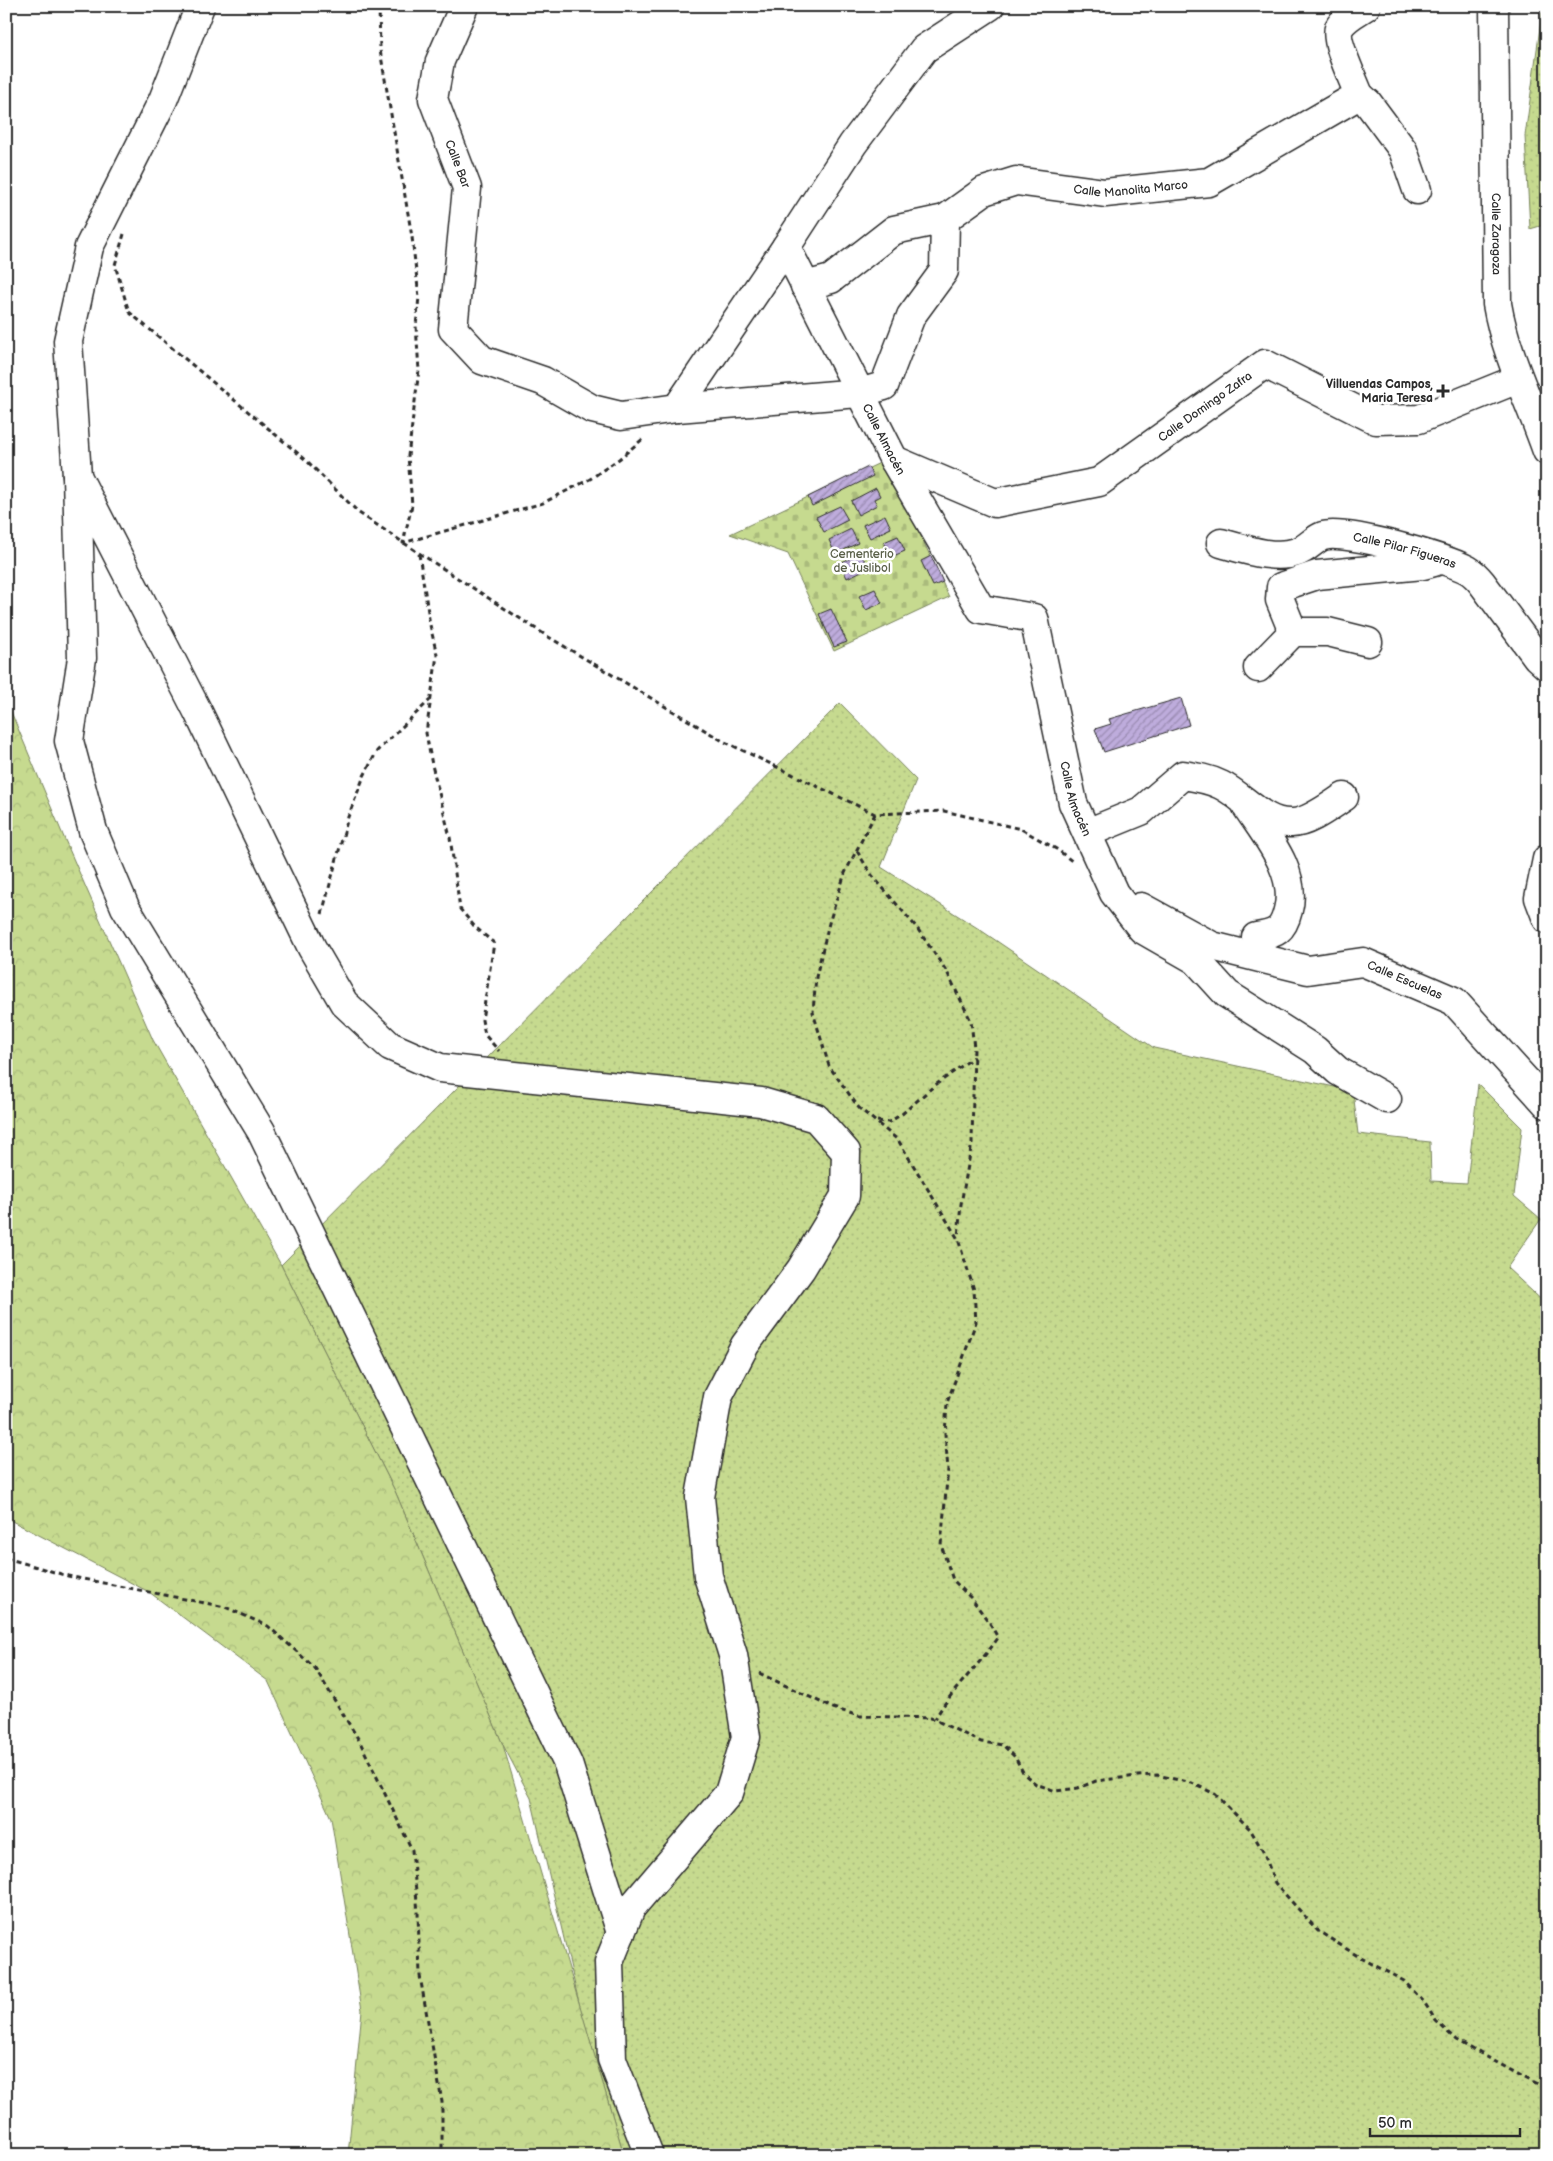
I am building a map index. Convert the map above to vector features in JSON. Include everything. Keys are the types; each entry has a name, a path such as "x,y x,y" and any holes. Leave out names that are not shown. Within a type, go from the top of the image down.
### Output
{"street":[{"path":"200,6 163,100 90,247 68,341 77,476 82,658 69,741 93,831 125,907 261,1131 568,1764 621,1933"},
{"name":"Calle Bar","path":"464,6 440,61 433,99 467,188 453,329 482,360 543,381 592,409 621,416 677,408"},
{"path":"677,408 853,144 924,49 990,6"},
{"path":"1366,6 1348,18 1339,28 1338,39 1359,95 1368,103 1403,150 1417,190"},
{"name":"Calle Zaragoza","path":"1494,6 1497,304 1501,327 1518,379 1547,451"},
{"name":"Calle Manolita Marco","path":"805,286 831,279 894,230 945,219 984,190 1016,181 1105,193 1209,182 1359,95"},
{"path":"677,408 859,393 884,386 911,316 944,271 945,219"},
{"name":"Calle Almacén","path":"786,247 894,460 981,609 1034,618 1074,803 1114,893 1142,929 1196,960 1227,994 1315,1050 1338,1071 1387,1098"},
{"name":"Calle Domingo Zafra","path":"894,460 995,502 1099,482 1265,364 1376,420 1419,419 1518,379"},
{"path":"77,476 198,712 312,948 344,1003 390,1046 440,1068 761,1102 816,1118 846,1152 845,1196 801,1269 745,1345 718,1397 700,1497 708,1576 735,1666 746,1737 729,1793 631,1908 609,1962 612,2058 648,2155"},
{"name":"Calle Pilar Figueras","path":"1221,543 1263,553 1285,554 1301,550 1322,536 1336,536 1379,542 1440,560 1468,571 1475,576 1547,666"},
{"path":"1293,632 1280,600 1280,587 1317,575 1423,565 1440,560"},
{"path":"1258,668 1293,632 1328,632 1368,642"},
{"path":"1087,833 1141,811 1183,775 1202,778 1222,785 1262,813 1279,822 1293,824 1316,815 1344,797"},
{"path":"1242,799 1273,847 1288,877 1290,902 1284,923 1277,931 1256,937"},
{"path":"1547,859 1539,898 1547,920"},
{"name":"Calle Escuelas","path":"1114,893 1212,946 1308,970 1363,962 1454,1001 1546,1102"}],"path":[{"path":"379,6 380,50 412,237 418,297 416,326 419,370 408,456 412,505 404,543"},
{"path":"126,229 115,265 129,312 306,460 359,513 418,553 547,636 723,741 875,814 944,810 1021,829 1058,850 1079,866"},
{"path":"404,543 543,502 590,479 619,459 648,434"},
{"path":"418,553 437,655 426,733 450,837 460,909 475,927 494,943 482,1020 485,1035 518,1076"},
{"path":"312,948 319,932 348,816 364,776 377,751 431,700"},
{"path":"875,814 845,873 828,923 816,977 813,1012 829,1066 850,1097 898,1140 958,1239 974,1290 976,1322 947,1403 945,1434 948,1469 941,1545 953,1580 971,1598 991,1624 998,1638 983,1661 945,1701 936,1719"},
{"path":"857,850 871,874 917,928 947,972 971,1021 974,1057 972,1143 958,1224 958,1239"},
{"path":"875,1121 889,1122 902,1114 934,1086 974,1057"},
{"path":"6,1558 68,1576 225,1608 268,1626 315,1668 360,1742 412,1850 418,1912 420,1976 442,2102 442,2155"},
{"path":"735,1666 762,1674 833,1708 860,1716 936,1719 981,1742 1003,1745 1015,1758 1024,1774 1036,1784 1056,1791 1078,1788 1096,1781 1157,1775 1192,1783 1215,1794 1250,1829 1264,1853 1275,1883 1318,1931 1361,1958 1404,1981 1424,2002 1436,2021 1456,2040 1547,2090"}],"green space":[{"path":"1543,6 1547,6 1547,224 1530,229 1525,136"},
{"name":"Cementerio de Juslibol","path":"886,460 949,597 834,651 788,554 730,534"},
{"path":"6,700 153,1040 281,1265 395,1491 503,1745 624,2155 348,2155 362,2010 331,1818 268,1681 149,1592 6,1518"},
{"path":"840,703 916,780 881,867 979,929 1154,1048 1353,1091 1358,1134 1430,1142 1431,1181 1467,1183 1478,1084 1522,1128 1514,1196 1541,1219 1507,1268 1547,1305 1547,2155 624,2155 580,2007 531,1798 503,1745 395,1491 281,1265"}],"building":[{"path":"868,467 873,476 812,506 808,497"},
{"path":"876,488 880,496 874,499 877,505 858,515 851,501"},
{"path":"840,506 848,520 824,532 816,517"},
{"path":"885,515 891,528 870,538 863,525"},
{"path":"851,529 858,543 835,554 829,540"},
{"path":"898,536 905,551 891,557 884,542"},
{"path":"861,553 868,568 847,578 840,563"},
{"path":"931,556 943,582 933,586 921,561"},
{"path":"875,589 882,603 866,610 859,596"},
{"path":"831,609 847,642 834,647 819,614"},
{"path":"1181,698 1189,725 1104,752 1095,729 1111,724 1109,719"}],"place":[{"name":"Villuendas Campos, Maria Teresa","path":"1443,391"}]}
